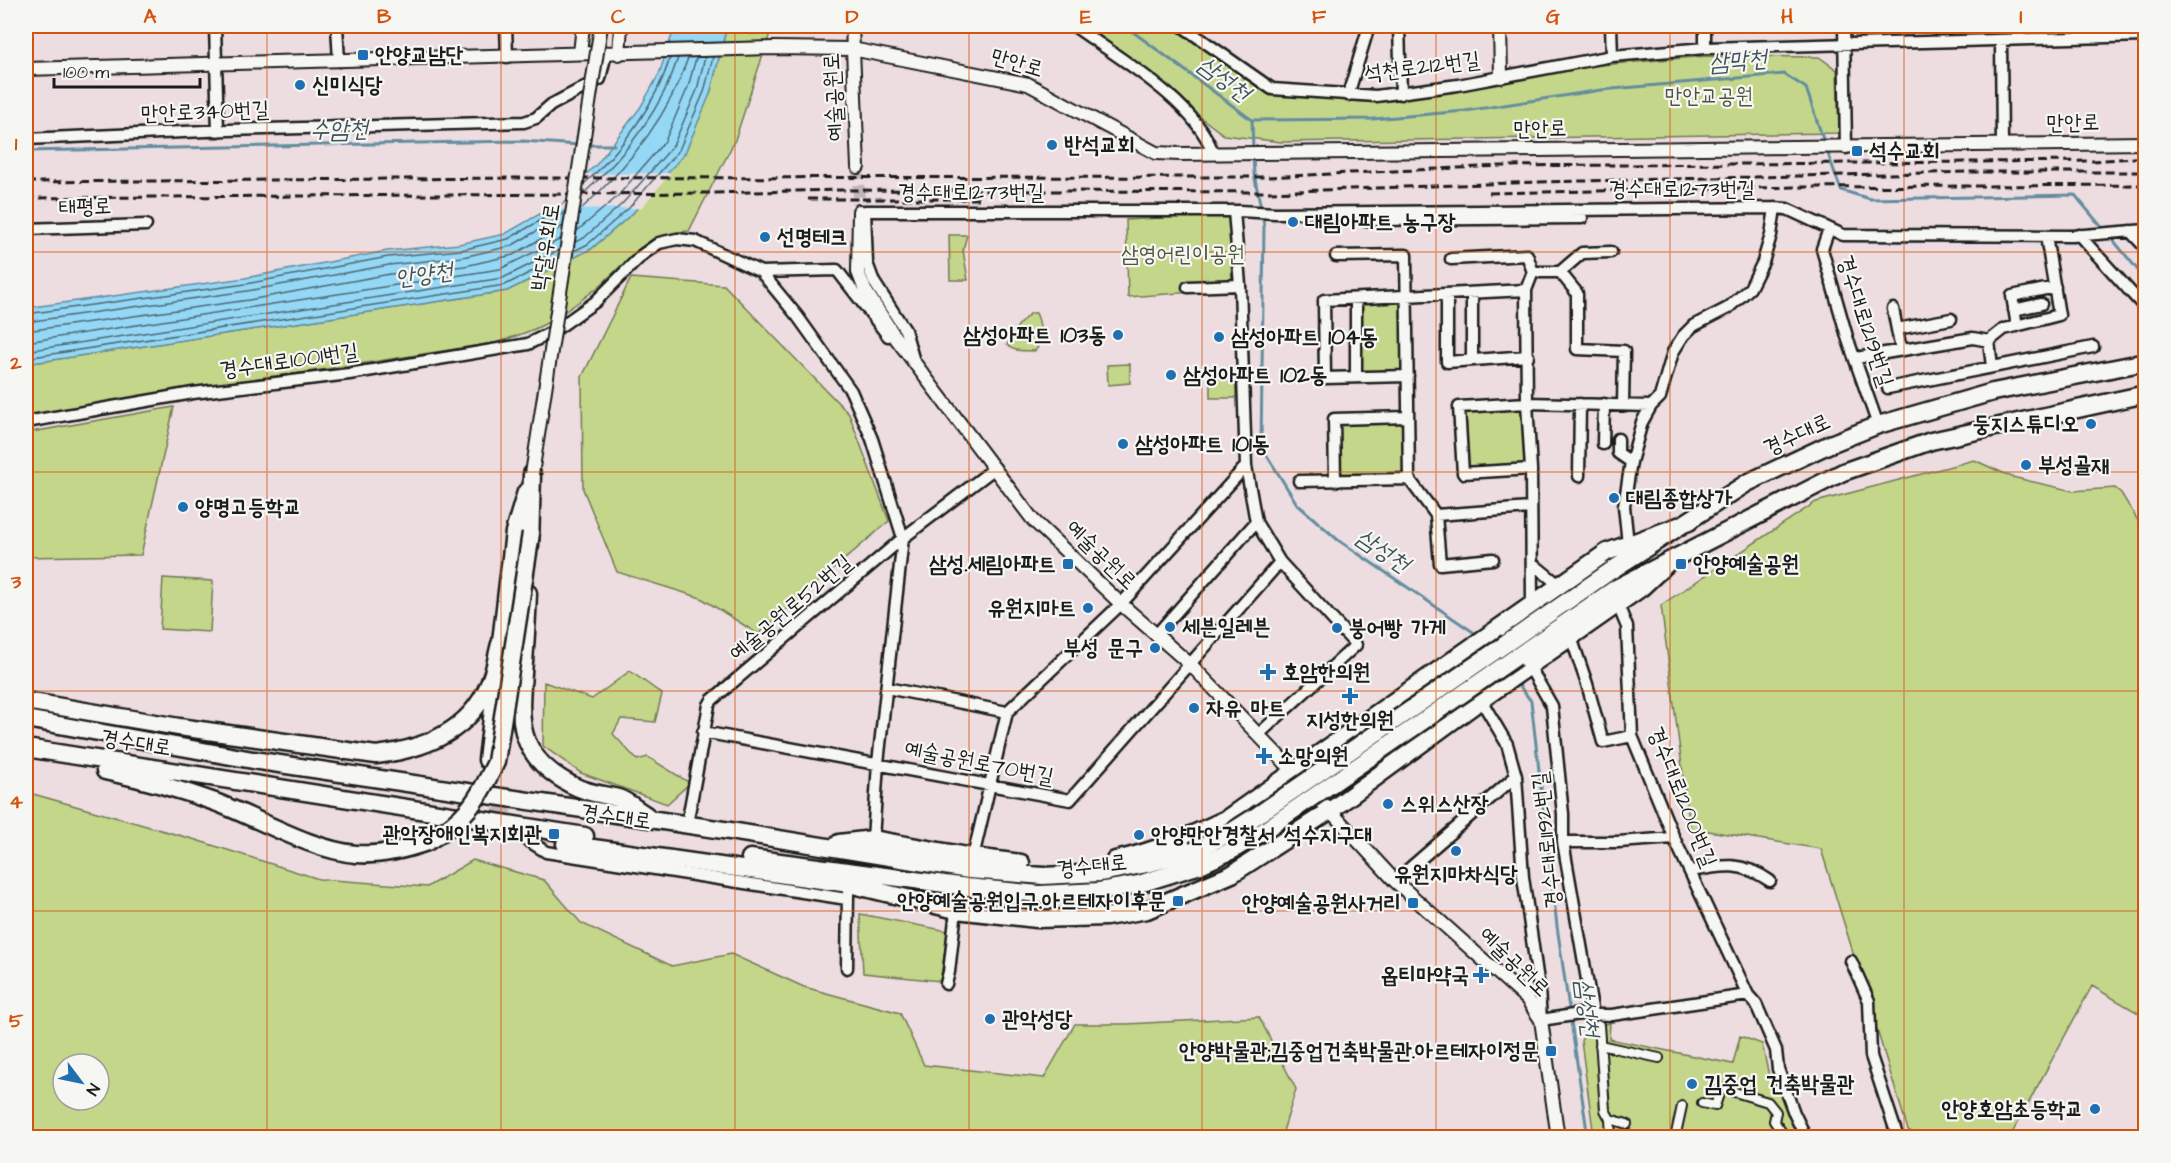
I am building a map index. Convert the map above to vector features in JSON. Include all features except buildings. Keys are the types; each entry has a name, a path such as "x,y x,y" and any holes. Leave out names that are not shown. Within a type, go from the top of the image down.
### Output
{"main road":[{"name":"경수대로","path":"1520,659 1609,572 1747,483 1830,444 1878,425 1993,392 2145,362"},
{"path":"1197,858 1226,835 1256,816 1520,659 1616,588 1843,472 1931,441 2145,394"},
{"path":"532,474 531,533 520,704 521,725 526,740 548,771 586,792 621,799 651,819"},
{"path":"487,760 514,532 532,474"},
{"path":"821,846 873,839 1045,867 1094,864 1128,857 1184,839 1226,819 1607,552 1689,522"},
{"path":"26,750 154,782 215,802 310,842 355,854 381,854 427,842 449,829 465,815 482,791 496,762 531,533"},
{"path":"565,844 846,888 956,910 1037,919 1106,917 1147,910 1232,874 1331,810 1485,697 1520,659 1571,638 1641,588 1671,560"},
{"path":"26,701 178,727 376,755 417,748 439,739 471,713 482,698 492,677 500,644"},
{"name":"경수대로","path":"26,719 253,760 651,819 969,870 1043,876 1101,873 1197,858"},
{"name":"경수대로","path":"26,750 502,824 967,887 1039,894 1099,891 1139,884 1197,858"},
{"path":"814,867 846,888"}],"street":[{"path":"215,26 218,131"},
{"path":"337,26 339,61"},
{"path":"506,26 507,57"},
{"path":"580,53 583,26"},
{"name":"박달우회로","path":"532,474 601,26"},
{"path":"26,69 507,57 580,53 617,54 621,26"},
{"name":"예술공원로","path":"852,26 858,167"},
{"path":"1074,26 1166,93 1203,131 1213,153"},
{"name":"석천로212번길","path":"1182,26 1272,88 1376,96 1401,94 1612,56 1705,48 2145,36"},
{"name":"석천로212번길","path":"1348,95 1369,26"},
{"path":"1399,26 1401,94"},
{"path":"1500,26 1501,76"},
{"path":"1611,26 1612,56"},
{"path":"1705,26 1705,48"},
{"path":"1842,148 1844,26"},
{"path":"2001,41 2002,145"},
{"name":"만안로","path":"617,54 774,48 852,49 1028,84 1156,153 1842,148 2145,143"},
{"name":"만안로340번길","path":"26,139 524,122 536,118 551,105 600,79 617,54"},
{"path":"1628,544 1624,507 1630,462 1642,422 1651,406 1660,397 1673,352 1683,336 1694,326 1728,308 1750,288 1763,262 1771,235 1775,208"},
{"name":"경수대로1273번길","path":"914,361 904,330 874,282 867,263 865,211 1237,211 1415,215 1775,208 1787,209 1843,235 2046,236 2127,231"},
{"name":"예술공원로","path":"859,211 858,272 865,290 895,337 1033,520 1121,604 1190,665 1259,734 1395,881 1527,999 1546,1019 1558,1137"},
{"path":"1237,211 1246,466 1256,522 1280,562 1356,645 1259,734"},
{"path":"1366,220 1415,215 1582,218"},
{"name":"태평로","path":"26,229 146,225"},
{"name":"경수대로1219번길","path":"1829,229 1822,249 1848,340 1878,425"},
{"path":"2127,231 2145,230"},
{"path":"2127,231 2145,248"},
{"path":"2081,235 2145,309"},
{"path":"1856,358 1973,338 1989,341 2004,329 2059,315 2046,236"},
{"name":"경수대로1001번길","path":"26,422 193,393 349,374 528,344 554,331 595,302 642,255 659,243 677,239 695,241 761,272"},
{"path":"1533,272 1560,272 1582,253 1611,252"},
{"path":"1336,256 1406,255 1409,479 1436,515 1440,564 1493,559"},
{"path":"1451,259 1527,255 1533,272 1526,290 1532,604"},
{"path":"761,272 837,270 896,346 914,361"},
{"path":"761,272 798,317 851,391 872,439 903,538 878,763 873,839"},
{"path":"1560,272 1577,293 1576,349 1624,351 1623,405"},
{"path":"1188,287 1240,285"},
{"path":"2017,326 2012,296 2055,287"},
{"path":"1408,376 1325,378 1324,300 1526,290"},
{"path":"1472,293 1472,360"},
{"path":"1447,294 1447,362 1528,356"},
{"path":"1356,299 1356,377"},
{"path":"2014,310 2041,304"},
{"path":"1893,309 1901,350"},
{"path":"1897,329 1951,319"},
{"path":"1989,341 1992,367"},
{"path":"1888,388 2093,347"},
{"path":"1531,469 1463,473 1460,407 1527,403 1651,406"},
{"path":"1580,404 1580,476"},
{"path":"1603,444 1604,404"},
{"path":"1335,481 1334,419 1408,417"},
{"path":"1618,439 1618,453 1630,462"},
{"path":"973,857 1007,712 1121,604 1246,466"},
{"name":"예술공원로52번길","path":"687,825 703,732 712,700 903,538 995,468"},
{"path":"1299,481 1409,479"},
{"path":"1436,515 1530,508"},
{"path":"1156,635 1256,522"},
{"path":"1190,665 1280,562"},
{"path":"1532,563 1559,585"},
{"name":"경수대로1200번길","path":"1618,605 1626,627 1632,736 1674,838 1748,995 1756,1004 1776,1050 1778,1069 1794,1113 1806,1137"},
{"path":"1571,638 1603,742 1632,736"},
{"name":"경수대로1192번길","path":"1520,659 1552,706 1563,814 1563,842 1593,1014"},
{"name":"예술공원로70번길","path":"703,732 1070,800 1190,665"},
{"path":"887,688 1007,712"},
{"path":"1485,697 1507,744 1516,776 1523,877 1539,988 1546,1019 1580,1014 1612,1015 1748,995"},
{"path":"1395,881 1516,776"},
{"path":"502,824 546,852 846,888 847,968"},
{"path":"1563,842 1617,842 1674,838"},
{"path":"1691,871 1730,865 1743,867 1770,881"},
{"path":"945,984 949,972 956,910"},
{"path":"1851,961 1869,1001 1870,1056 1898,1137"},
{"path":"1599,1025 1605,1110 1610,1119 1611,1137"},
{"path":"1600,1045 1659,1058"},
{"path":"1702,1103 1715,1106 1721,1088 1768,1102 1776,1112 1774,1121 1786,1137"},
{"path":"1675,1137 1682,1106"},
{"path":"1610,1119 1627,1124"}],"green space":[{"path":"727,26 749,26 749,34 770,33 735,140 689,231 664,236 642,248 598,287 550,321 500,342 26,416 26,364 507,291 591,249 633,213 710,94"},
{"name":"만안교공원","path":"1080,26 1176,26 1270,95 1347,99 1578,67 1707,56 1819,57 1837,70 1839,133 1281,142 1224,135"},
{"name":"삼영어린이공원","path":"1230,215 1232,289 1128,297 1126,220"},
{"path":"949,235 967,235 963,250 968,280 950,280"},
{"path":"631,278 724,285 849,414 889,521 758,634 701,598 617,572 583,489 582,377"},
{"path":"1406,296 1408,376 1356,377 1356,299"},
{"path":"1031,313 1036,313 1039,322 1038,347 1035,351 1010,348 1007,345 1014,332"},
{"path":"1130,364 1130,383 1108,385 1107,365"},
{"path":"1235,370 1236,398 1210,398 1210,371"},
{"path":"1527,403 1531,469 1463,473 1459,407"},
{"path":"174,407 141,555 26,557 26,433"},
{"path":"1408,417 1409,479 1335,481 1334,419"},
{"path":"1974,460 2012,477 2073,491 2115,488 2121,493 2145,532 2145,1017 2092,986 2010,1137 1920,1137 1908,1130 1821,849 1690,828 1661,605 1816,502"},
{"path":"163,578 213,581 210,632 160,629"},
{"path":"630,671 662,694 655,722 621,719 613,734 637,760 648,757 690,783 667,804 581,773 543,746 544,682 592,699"},
{"path":"26,792 196,840 319,879 427,887 473,860 544,880 581,923 672,966 731,954 804,987 900,1013 924,1065 1044,1078 1075,1024 1127,1024 1259,1017 1296,1089 1281,1138 26,1137"},
{"path":"860,914 948,931 940,981 863,973"},
{"path":"1610,1023 1609,1039 1733,1064 1740,1036 1762,1044 1769,1076 1779,1092 1797,1137 1594,1137 1581,1041 1588,1027"}],"water":[{"name":"안양천","path":"675,26 727,26 710,94 685,153 633,213 591,249 507,291 26,364 26,308 245,278 387,251 459,244 505,234 545,211 597,164 640,108 659,74"}],"pier":[{"path":"671,173 641,208 543,209 581,174"}],"waterway":[{"name":"삼성천","path":"1125,26 1252,120 1253,149"},
{"name":"삼막천","path":"1252,120 1373,119 1465,111 1601,90 1784,74 1806,88 1824,142"},
{"name":"수암천","path":"26,151 523,141 578,145"},
{"name":"수암천","path":"585,145 614,145"},
{"name":"삼막천","path":"1827,151 1841,190 1870,199 2075,195 2104,230"},
{"name":"삼성천","path":"1253,156 1261,208"},
{"name":"삼성천","path":"1262,215 1264,225 1261,446 1297,504 1338,540 1479,636"},
{"name":"삼막천","path":"2109,235 2146,280"},
{"name":"삼성천","path":"1517,683 1531,701 1557,926 1588,1138"}],"tunnel":[{"path":"858,167 859,211"},
{"path":"486,785 489,797 505,816 529,831 565,844"}],"railway":[{"path":"26,182 516,178 1266,177 1501,166 2093,161 2146,157"},
{"path":"26,198 839,190 1267,192 1540,182 1970,172 2146,172"},
{"path":"1489,193 1801,187 2146,185"},
{"path":"808,199 982,199"}],"place":[{"name":"안양교남단","path":"363,55"},
{"name":"신미식당","path":"300,85"},
{"name":"반석교회","path":"1052,145"},
{"name":"석수교회","path":"1857,151"},
{"name":"대림아파트 농구장","path":"1293,222"},
{"name":"선명테크","path":"765,237"},
{"name":"삼성아파트 103동","path":"1118,335"},
{"name":"삼성아파트 104동","path":"1219,337"},
{"name":"삼성아파트 102동","path":"1171,375"},
{"name":"둥지스튜디오","path":"2091,424"},
{"name":"삼성아파트 101동","path":"1123,444"},
{"name":"부성골재","path":"2026,465"},
{"name":"대림종합상가","path":"1614,498"},
{"name":"양명고등학교","path":"183,507"},
{"name":"삼성.세림아파트","path":"1068,564"},
{"name":"안양예술공원","path":"1681,564"},
{"name":"유원지마트","path":"1088,608"},
{"name":"세븐일레븐","path":"1170,627"},
{"name":"붕어빵 가게","path":"1337,628"},
{"name":"부성 문구","path":"1155,648"},
{"name":"호암한의원","path":"1268,672"},
{"name":"지성한의원","path":"1350,696"},
{"name":"자유 마트","path":"1194,708"},
{"name":"소망의원","path":"1264,756"},
{"name":"스위스산장","path":"1388,804"},
{"name":"관악장애인복지회관","path":"554,834"},
{"name":"안양만안경찰서 석수지구대","path":"1139,835"},
{"name":"유원지마차식당","path":"1456,851"},
{"name":"안양예술공원입구.아르테자이후문","path":"1178,901"},
{"name":"안양예술공원사거리","path":"1413,903"},
{"name":"옵티마약국","path":"1481,975"},
{"name":"관악성당","path":"990,1019"},
{"name":"안양박물관;김중업건축박물관.아르테자이정문","path":"1551,1051"},
{"name":"김중업 건축박물관","path":"1692,1084"},
{"name":"안양호암초등학교","path":"2095,1109"}]}
